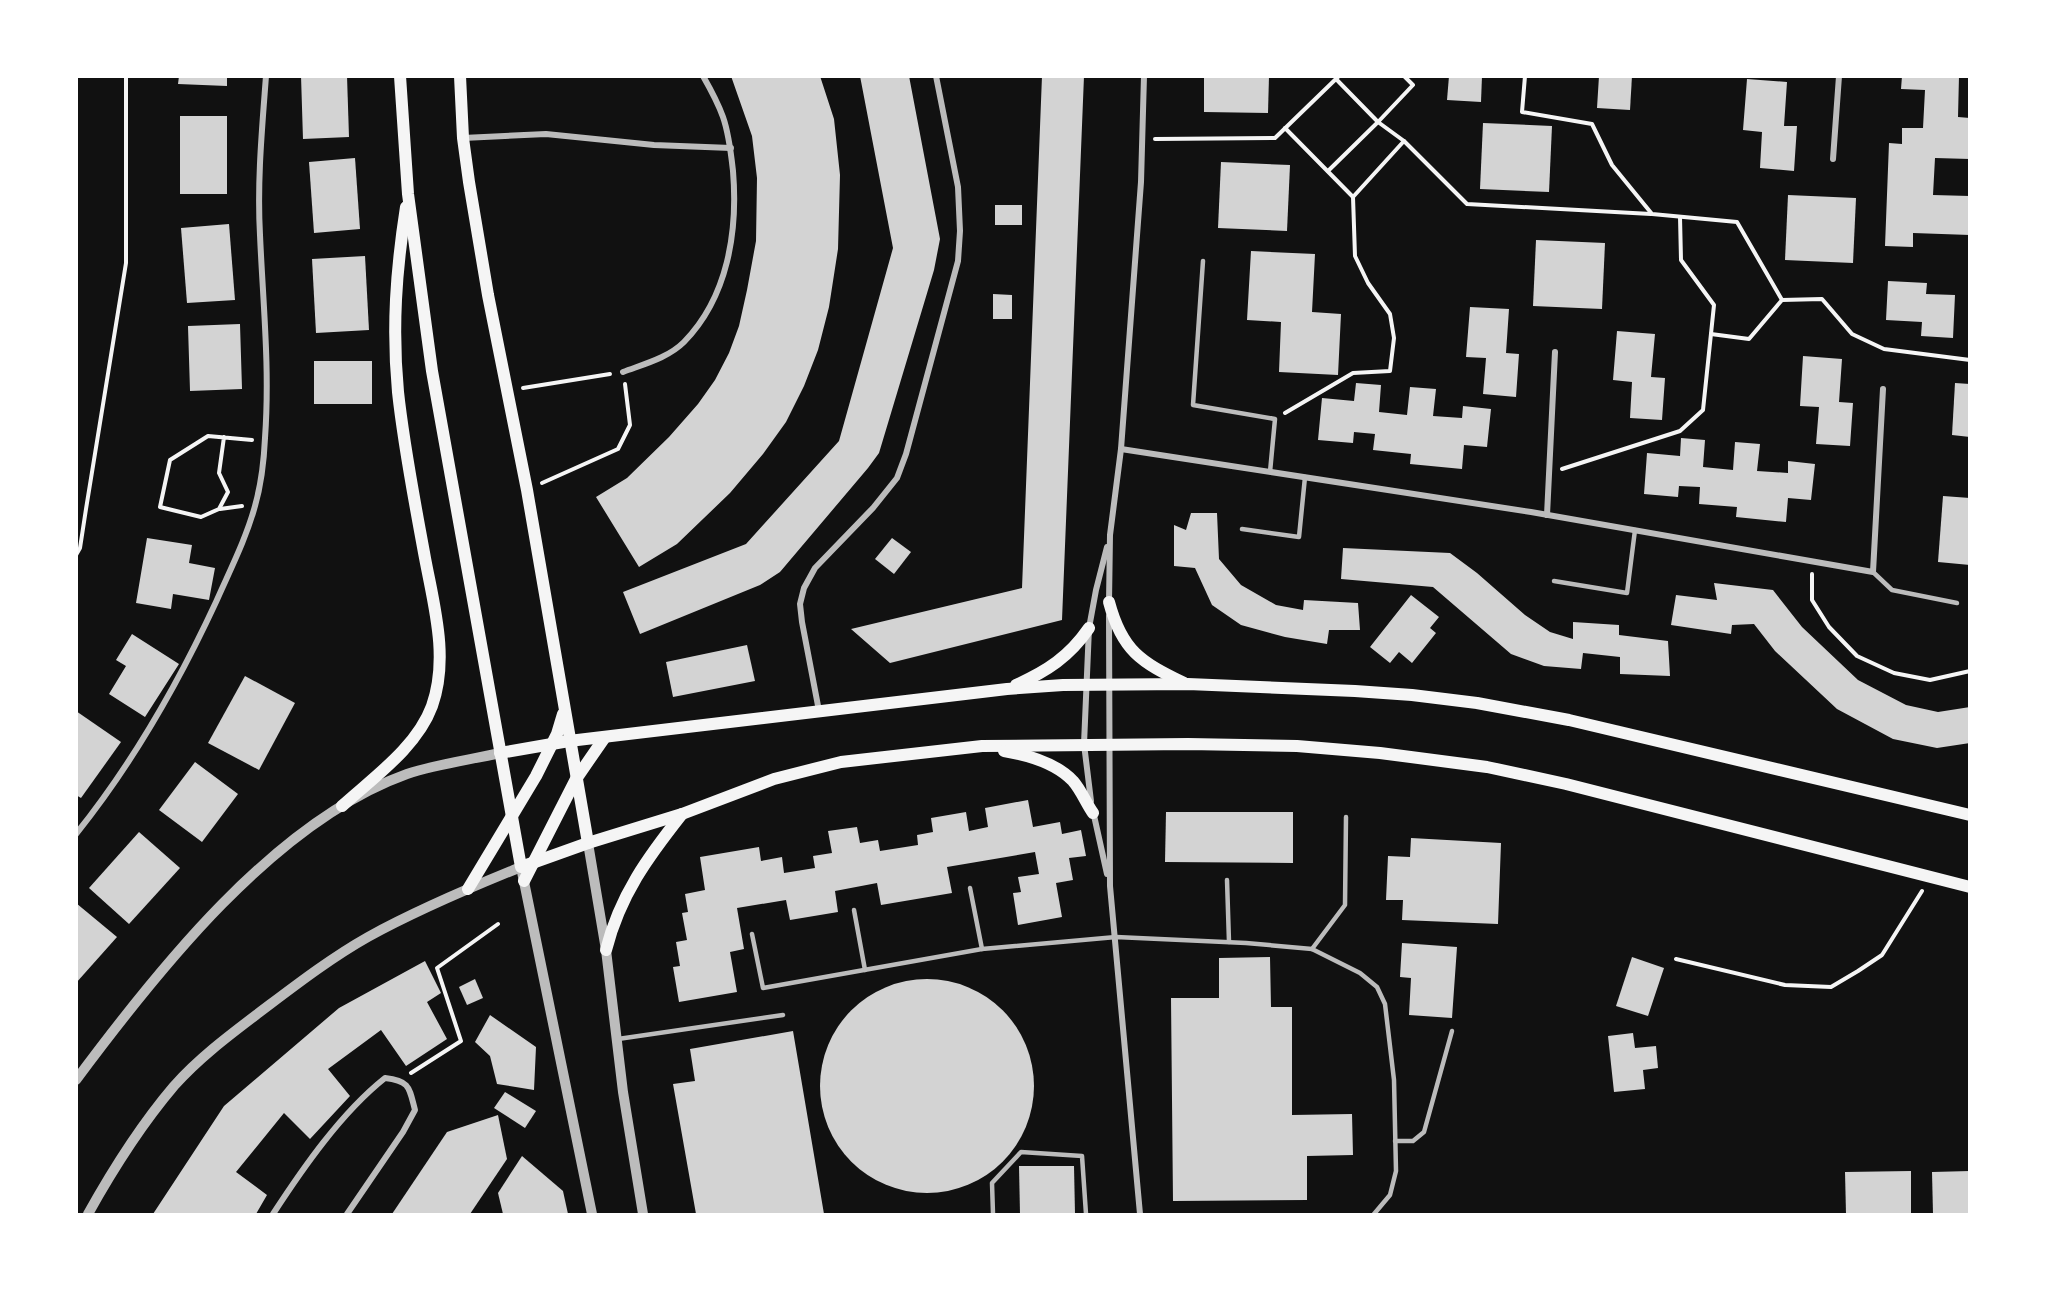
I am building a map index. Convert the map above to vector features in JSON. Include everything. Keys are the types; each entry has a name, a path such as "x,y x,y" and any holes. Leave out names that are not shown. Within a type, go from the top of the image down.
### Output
{"main road":[{"path":"400,76 408,194 432,371 512,818 527,865"},
{"path":"460,76 463,138 488,295 527,490 588,843"},
{"path":"342,806 396,756 419,730 432,708 439,678 440,656 436,619 410,473 398,382 394,317 398,259 408,194"},
{"path":"1109,602 1113,619 1134,653 1150,666 1188,684"},
{"path":"1007,689 1031,678 1064,657 1076,646 1089,628"},
{"path":"500,753 569,741 1007,689 1108,684 1188,684 1366,692 1477,703 1569,720 1967,814"},
{"path":"468,889 512,818 552,744 564,711"},
{"path":"524,881 527,865 576,779 605,737"},
{"path":"527,865 588,843 682,814 774,779 841,762 982,746 1084,744 1297,746 1380,753 1487,767 1566,784 1970,887"},
{"path":"982,746 1018,753 1039,760 1059,771 1073,782 1093,813"},
{"path":"606,950 619,910 636,876 682,814"}],"street":[{"path":"76,834 93,814 151,728 200,637 239,551 256,504 265,441 268,380 267,322 260,234 259,161 266,76"},
{"path":"623,372 657,360 683,343 703,319 718,290 729,258 734,222 734,184 730,148 724,118 703,76"},
{"path":"819,711 802,622 800,604 804,588 815,568 873,508 897,478 906,454 958,261 960,231 958,187 936,76"},
{"path":"1140,1215 1110,886 1108,684 1110,535 1121,449 1141,182 1144,76"},
{"path":"1833,159 1839,76"},
{"path":"463,138 546,134 654,145 730,148"},
{"path":"1547,514 1555,352"},
{"path":"1121,449 1547,514 1873,572 1883,389"},
{"path":"1110,535 1089,628 1084,744 1088,789 1110,886"},
{"path":"76,1080 126,1014 226,900 274,855 310,827 364,793 405,775 438,765 500,753"},
{"path":"588,843 606,950 623,1092 643,1215"},
{"path":"88,1215 144,1123 175,1085 214,1047 301,981 366,938 411,914 527,865"},
{"path":"524,881 592,1215"},
{"path":"273,1215 303,1169 368,1092 385,1078 400,1080 410,1090 415,1110 403,1132 346,1215"}],"lane":[{"path":"1203,261 1193,405 1275,419 1270,472"},
{"path":"1242,529 1299,537 1305,477"},
{"path":"1554,581 1627,593 1635,530"},
{"path":"1873,572 1892,590 1957,603"},
{"path":"1312,949 1344,905 1346,817"},
{"path":"1227,880 1229,942"},
{"path":"970,888 982,949"},
{"path":"854,910 865,970"},
{"path":"752,934 763,988 982,949 1116,937 1229,942 1312,949 1360,973 1377,987 1385,1004 1394,1080 1396,1171 1390,1195 1374,1215"},
{"path":"618,1039 783,1015"},
{"path":"1395,1140 1413,1140 1424,1132 1452,1031"},
{"path":"993,1215 992,1183 1021,1152 1082,1156 1086,1215"}],"path":[{"path":"76,555 80,548 126,263 126,76"},
{"path":"1328,171 1413,85 1404,76"},
{"path":"1525,76 1522,112 1592,124 1612,165 1652,214"},
{"path":"1142,139 1275,138 1337,78 1378,122 1404,141 1467,204 1652,214 1737,222 1782,300"},
{"path":"1275,419 1353,373 1390,371 1394,338 1390,314 1368,283 1355,256 1353,197 1285,128"},
{"path":"1353,197 1404,141"},
{"path":"1549,473 1680,431 1704,410 1714,305 1681,260 1680,217"},
{"path":"1711,334 1749,339 1782,300 1822,298 1852,334 1884,349 1970,360"},
{"path":"507,391 623,372 630,425 618,449 527,490"},
{"path":"256,504 219,509 201,518 160,507 170,460 208,436 265,441"},
{"path":"219,509 228,492 219,473 224,437"},
{"path":"1813,562 1812,600 1829,627 1857,656 1894,673 1930,680 1970,671"},
{"path":"1676,959 1785,985 1831,987 1882,955 1930,877"},
{"path":"400,1080 461,1041 437,968 498,924"}],"building":[{"path":"179,76 227,76 227,86 178,84"},
{"path":"301,76 347,76 349,137 303,139"},
{"path":"731,76 820,76 834,119 840,175 838,249 829,307 818,350 804,386 786,422 763,454 730,493 677,544 639,567 596,497 627,478 669,437 698,404 715,380 729,353 739,326 756,241 757,178 752,136"},
{"path":"860,76 909,76 940,239 934,270 879,453 780,572 760,585 640,634 623,592 746,544 839,441 893,248"},
{"path":"1042,76 1084,76 1062,620 890,663 851,629 1022,588"},
{"path":"1204,76 1269,76 1268,113 1204,112"},
{"path":"1449,76 1482,76 1481,102 1447,100"},
{"path":"1599,76 1632,76 1630,110 1597,108"},
{"path":"1902,76 1959,76 1958,117 1970,118 1970,159 1935,158 1933,195 1970,196 1970,235 1913,233 1913,247 1885,246 1889,143 1902,144 1902,128 1923,128 1925,90 1901,89"},
{"path":"1747,79 1787,82 1784,126 1797,126 1794,171 1760,168 1762,132 1743,130"},
{"path":"180,116 227,116 227,194 180,194"},
{"path":"1483,123 1552,126 1549,192 1480,189"},
{"path":"355,158 360,229 314,233 309,162"},
{"path":"1221,162 1290,165 1287,231 1218,228"},
{"path":"1788,195 1856,198 1853,263 1785,260"},
{"path":"995,205 1022,205 1022,225 995,225"},
{"path":"229,224 235,300 187,303 181,228"},
{"path":"1536,240 1605,243 1602,309 1533,306"},
{"path":"1251,251 1315,254 1312,312 1341,314 1338,375 1279,372 1281,322 1247,320"},
{"path":"365,256 369,330 316,333 312,259"},
{"path":"1888,281 1927,283 1926,294 1955,295 1953,338 1921,336 1922,322 1886,320"},
{"path":"993,294 1012,295 1012,319 993,319"},
{"path":"1470,307 1509,309 1506,353 1519,354 1516,397 1483,394 1486,358 1466,357"},
{"path":"240,324 242,389 190,391 188,326"},
{"path":"1617,331 1655,334 1651,377 1665,378 1662,420 1630,418 1632,382 1613,380"},
{"path":"1803,356 1842,359 1839,402 1853,403 1850,446 1816,444 1819,407 1800,406"},
{"path":"314,361 372,361 372,404 314,404"},
{"path":"1356,383 1381,385 1379,412 1407,415 1410,387 1436,389 1433,416 1462,418 1463,406 1491,409 1487,447 1464,445 1462,469 1410,464 1411,454 1373,450 1375,434 1354,432 1353,443 1318,440 1322,398 1354,401"},
{"path":"1955,383 1970,384 1970,437 1952,435"},
{"path":"1681,438 1705,440 1703,467 1733,470 1735,442 1760,444 1757,471 1788,473 1788,461 1815,464 1811,500 1788,498 1786,522 1736,517 1737,507 1699,504 1700,487 1679,486 1678,497 1644,494 1647,453 1680,456"},
{"path":"1943,496 1970,498 1970,565 1938,562"},
{"path":"1191,513 1217,513 1219,559 1241,585 1276,605 1303,610 1304,600 1358,603 1360,630 1329,630 1327,644 1285,637 1241,625 1212,605 1195,568 1174,566 1174,525 1186,530"},
{"path":"147,538 192,545 189,563 215,568 209,600 173,594 171,609 136,603"},
{"path":"892,538 911,552 894,574 875,559"},
{"path":"1343,548 1450,553 1525,615 1550,632 1573,639 1573,622 1619,625 1619,635 1668,641 1670,676 1620,674 1620,657 1583,653 1581,669 1544,666 1511,654 1433,587 1341,579"},
{"path":"1714,583 1773,590 1802,627 1858,680 1906,705 1938,712 1970,707 1970,743 1937,748 1893,739 1837,709 1775,651 1754,624 1732,625 1731,634 1671,625 1676,595 1717,600"},
{"path":"1411,595 1439,617 1430,628 1436,633 1412,663 1399,652 1390,663 1370,647"},
{"path":"132,634 179,664 145,717 109,694 126,666 116,660"},
{"path":"747,645 755,681 673,697 666,662"},
{"path":"245,676 295,703 259,770 208,743"},
{"path":"76,711 121,742 81,798 76,795"},
{"path":"195,762 238,794 202,842 159,810"},
{"path":"1028,800 1033,827 1060,822 1062,834 1081,830 1086,856 1069,858 1073,880 1056,883 1062,917 1018,925 1013,893 1021,892 1018,877 1039,874 1035,852 947,867 952,893 881,905 877,883 835,891 838,912 790,920 786,900 737,908 744,949 730,952 737,992 679,1002 673,967 680,966 676,942 687,940 682,913 688,912 685,894 705,890 700,857 759,847 761,861 782,857 784,873 815,868 813,856 832,853 828,831 857,827 860,843 878,840 880,851 918,845 917,835 933,832 931,818 966,812 969,831 988,827 985,808"},
{"path":"1166,812 1293,812 1293,863 1165,862"},
{"path":"139,832 180,868 129,924 89,888"},
{"path":"1411,838 1501,843 1498,924 1402,920 1403,900 1386,900 1388,856 1410,857"},
{"path":"76,903 117,937 76,983"},
{"path":"1402,943 1457,947 1452,1018 1409,1015 1411,978 1400,977"},
{"path":"1270,957 1271,1007 1292,1007 1292,1115 1352,1114 1353,1155 1307,1156 1307,1200 1173,1201 1171,998 1219,998 1219,958"},
{"path":"1632,957 1664,968 1648,1016 1616,1006"},
{"path":"425,961 441,993 427,1002 447,1039 406,1066 381,1030 328,1069 350,1096 310,1139 284,1113 236,1172 267,1195 256,1214 153,1214 224,1106 339,1008"},
{"path":"475,979 483,998 467,1005 459,987"},
{"path":"927,979 948,981 968,987 986,997 1009,1018 1026,1045 1032,1065 1034,1086 1032,1107 1026,1127 1016,1145 995,1168 968,1185 948,1191 927,1193 906,1191 886,1185 868,1175 845,1154 828,1127 822,1107 820,1086 822,1065 828,1045 838,1027 859,1004 886,987 906,981"},
{"path":"490,1015 536,1047 534,1090 497,1084 490,1056 475,1042"},
{"path":"793,1031 824,1214 696,1214 673,1084 695,1081 690,1049"},
{"path":"1633,1033 1635,1048 1656,1046 1658,1068 1643,1070 1645,1089 1614,1092 1608,1036"},
{"path":"505,1092 536,1111 525,1128 494,1108"},
{"path":"498,1115 507,1159 470,1214 392,1214 447,1132"},
{"path":"522,1156 563,1191 568,1214 503,1214 498,1193"},
{"path":"1019,1166 1074,1166 1075,1214 1020,1214"},
{"path":"1911,1171 1911,1214 1846,1214 1845,1172"},
{"path":"1970,1171 1970,1214 1933,1214 1932,1172"}]}
